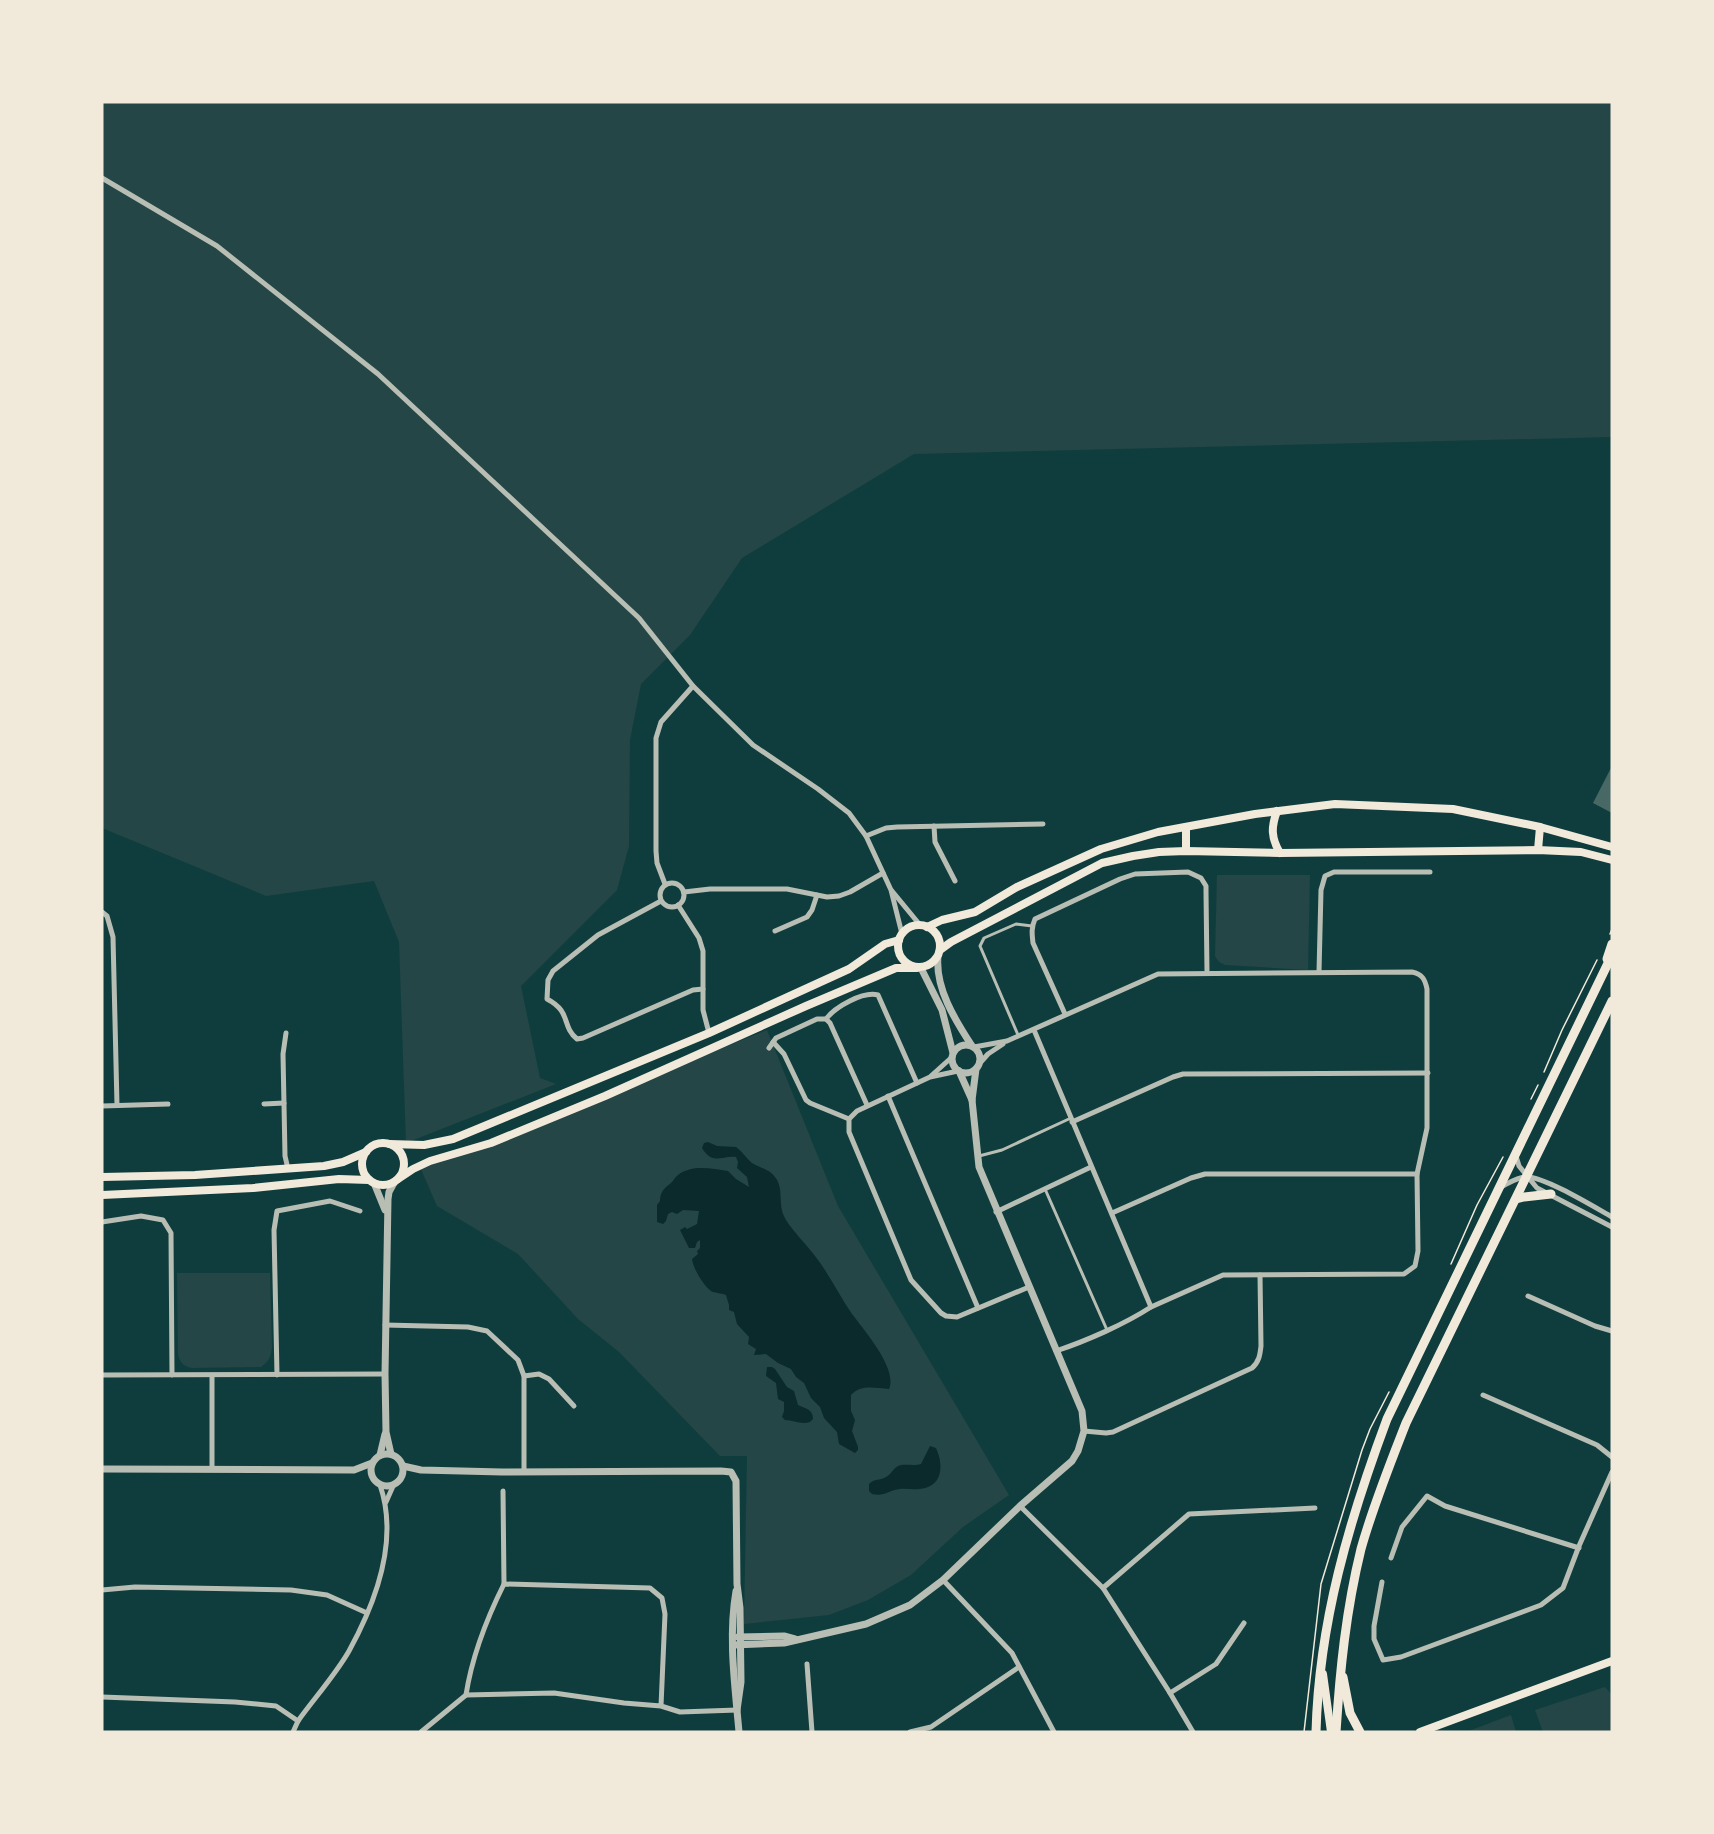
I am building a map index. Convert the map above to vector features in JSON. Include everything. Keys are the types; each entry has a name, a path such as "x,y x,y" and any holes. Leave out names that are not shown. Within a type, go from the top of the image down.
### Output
{"highway":[{"path":"1600,979 1612,944"},
{"path":"1316,1732 1322,1658 1341,1556 1383,1430 1612,955"},
{"path":"1336,1732 1340,1665 1350,1603 1362,1548 1387,1472 1406,1423 1612,1001"},
{"path":"1516,1199 1551,1194"},
{"path":"1340,1665 1350,1713 1360,1732"}],"main road":[{"path":"102,1177 195,1175 324,1166 343,1162 376,1145 424,1145 453,1139 709,1033 849,969 885,944 900,937 910,927 923,926 975,912 1017,887 1101,849 1158,832 1277,811 1335,804 1453,809 1540,827 1612,847"},
{"path":"1277,811 1272,824 1274,843 1280,853"},
{"path":"1186,826 1186,851"},
{"path":"1538,850 1540,827"},
{"path":"102,1195 253,1188 339,1179 372,1181 384,1185 430,1161 491,1143 605,1096 896,968 928,966 939,953 1004,914 1102,863 1133,856 1186,851 1280,853 1538,850 1581,852 1612,860"},
{"path":"923,926 937,936 939,953"},
{"path":"900,937 899,955 910,966 919,968"},
{"path":"389,1144 400,1152 403,1159 402,1173 396,1180"},
{"path":"366,1152 363,1157 363,1169 372,1181"},
{"path":"1322,1658 1331,1732"},
{"path":"1420,1732 1612,1661"}],"street":[{"path":"102,178 217,246 378,374 639,618 693,686 753,745 849,813 866,836 891,890 900,937"},
{"path":"665,884 657,863 656,851 656,738 661,722 693,686"},
{"path":"866,836 897,826 1043,824"},
{"path":"934,826 935,842 955,881"},
{"path":"1065,1014 1033,943 1032,926 1040,916 1120,879 1147,872 1188,872 1201,878 1206,886 1207,972"},
{"path":"1319,972 1321,890 1325,876 1334,872 1430,872"},
{"path":"684,892 710,889 787,889 827,897 839,896 883,873"},
{"path":"676,883 684,892 683,900 678,905 667,906 661,901 660,890 665,884 676,883"},
{"path":"891,890 923,926"},
{"path":"775,931 807,917 817,895"},
{"path":"661,901 598,935 553,971 548,980 547,999 563,1012 572,1035 577,1039 693,990 703,989"},
{"path":"678,905 699,938 703,951 703,1010 709,1033"},
{"path":"102,912 107,916 113,937 117,1105"},
{"path":"737,1641 784,1643 866,1624 910,1605 943,1580 1020,1506 1072,1461 1078,1451 1084,1431 1082,1411 983,1181 977,1157 972,1100 979,1053 958,1023 943,990 937,968 939,953"},
{"path":"919,968 942,1010 952,1065 958,1071 972,1100"},
{"path":"1029,1287 957,1317 946,1316 911,1281 849,1132 849,1119 867,1105 930,1077 958,1071 968,1073 978,1066 988,1054 1007,1041 1154,975 1207,972 1412,972 1421,976 1427,989 1427,1128 1417,1174 1418,1259 1415,1266 1404,1274 1222,1275 1107,1330 1056,1351"},
{"path":"769,1048 776,1038 817,1019 826,1019 840,1006 869,994 878,995 918,1083"},
{"path":"826,1019 830,1023 867,1105"},
{"path":"1034,1029 1151,1307"},
{"path":"286,1033 283,1054 285,1156 288,1169"},
{"path":"930,1077 952,1056 956,1048 962,1045 973,1046 1007,1041"},
{"path":"773,1042 784,1054 806,1100 849,1119"},
{"path":"1071,1120 1183,1074 1428,1073"},
{"path":"888,1096 978,1308"},
{"path":"264,1104 284,1103"},
{"path":"102,1106 168,1104"},
{"path":"1515,1155 1519,1166 1537,1188 1612,1227"},
{"path":"996,1212 1091,1167"},
{"path":"1112,1213 1205,1174 1417,1174"},
{"path":"1499,1188 1514,1180 1527,1177 1541,1180 1612,1217"},
{"path":"391,1454 386,1432 385,1325 389,1192 396,1180"},
{"path":"372,1181 383,1200 388,1218"},
{"path":"277,1375 274,1230 277,1211 330,1201 360,1210"},
{"path":"102,1222 141,1216 163,1221 171,1233 172,1376"},
{"path":"1084,1431 1113,1432 1256,1365 1261,1346 1260,1275"},
{"path":"1528,1296 1595,1326 1612,1331"},
{"path":"385,1325 468,1327 487,1331 518,1360 524,1376 524,1472"},
{"path":"102,1375 385,1374"},
{"path":"524,1376 539,1374 549,1379 574,1406"},
{"path":"212,1376 212,1469"},
{"path":"1483,1395 1597,1445 1612,1456"},
{"path":"354,1470 372,1463 380,1455 386,1432"},
{"path":"380,1455 391,1454 397,1457 403,1466 402,1476"},
{"path":"372,1463 370,1469 372,1477"},
{"path":"403,1466 421,1470 524,1472 732,1472 736,1480 737,1641 741,1682 737,1710 739,1732"},
{"path":"102,1469 354,1470 372,1477 380,1485 386,1502 387,1528 381,1579 348,1652 298,1721 293,1732"},
{"path":"386,1502 394,1485 402,1476 421,1470"},
{"path":"1382,1582 1374,1639 1383,1660 1401,1657 1541,1605 1563,1588 1612,1472"},
{"path":"380,1485 394,1485"},
{"path":"466,1695 470,1669 477,1647 504,1584 503,1491"},
{"path":"1391,1558 1402,1527 1427,1496 1445,1506 1579,1548"},
{"path":"1020,1506 1104,1588 1193,1732"},
{"path":"1104,1588 1189,1514 1315,1508"},
{"path":"943,1580 1012,1653 1054,1732"},
{"path":"504,1584 650,1588 662,1598 665,1614 661,1706"},
{"path":"102,1590 135,1587 291,1590 327,1595 367,1613"},
{"path":"1170,1692 1216,1664 1244,1623"},
{"path":"807,1664 812,1732"},
{"path":"910,1732 931,1730 1019,1667"},
{"path":"421,1732 466,1695 554,1693 661,1706 680,1712 737,1710"},
{"path":"102,1697 235,1702 276,1706 298,1721"}],"lane":[{"path":"1019,1036 980,946 984,938 1016,924 1032,926"},
{"path":"977,1157 1002,1150 1071,1120"},
{"path":"1045,1189 1107,1330"}],"shaded area":[{"path":"102,102 1612,102 1612,437 914,454 742,558 690,635 641,684 630,740 629,846 617,890 521,986 540,1078 556,1084 406,1143 399,942 374,881 266,896 102,828"},
{"path":"1217,875 1310,875 1308,970 1225,965 1219,962 1215,956"},
{"path":"767,1030 838,1206 1009,1495 963,1527 911,1575 868,1600 829,1615 744,1624 747,1456 720,1456 619,1352 578,1319 518,1254 437,1206 420,1167"},
{"path":"708,1142 717,1146 736,1147 752,1163 773,1174 778,1181 782,1211 786,1220 820,1263 847,1307 871,1339 889,1371 889,1389 864,1388 851,1395 851,1411 855,1420 852,1431 858,1447 855,1453 839,1444 837,1432 824,1418 820,1407 811,1398 804,1383 791,1369 766,1354 754,1355 756,1349 748,1344 749,1337 737,1324 734,1312 729,1310 726,1295 711,1291 702,1281 692,1259 698,1254 700,1240 695,1248 689,1248 680,1230 697,1224 699,1211 683,1210 677,1214 672,1212 668,1214 663,1224 657,1222 657,1205 662,1192 677,1176 690,1169 728,1171 749,1187 747,1177 737,1168 736,1157 710,1157 702,1148 704,1143"},
{"path":"177,1273 270,1273 272,1347 266,1363 261,1367 192,1368 182,1364 178,1354"},
{"path":"767,1367 775,1369 787,1387 794,1391 798,1405 810,1411 813,1419 810,1422 785,1420 782,1417 784,1402 778,1399 776,1383 766,1376"},
{"path":"930,1446 936,1448 940,1462 940,1475 933,1484 919,1489 900,1489 880,1495 869,1491 871,1482 886,1477 895,1468 921,1464"},
{"path":"1605,1687 1612,1695 1612,1732 1543,1732 1535,1710"},
{"path":"1511,1715 1516,1732 1466,1732"}],"building":[{"path":"1612,766 1612,813 1593,803"}]}
